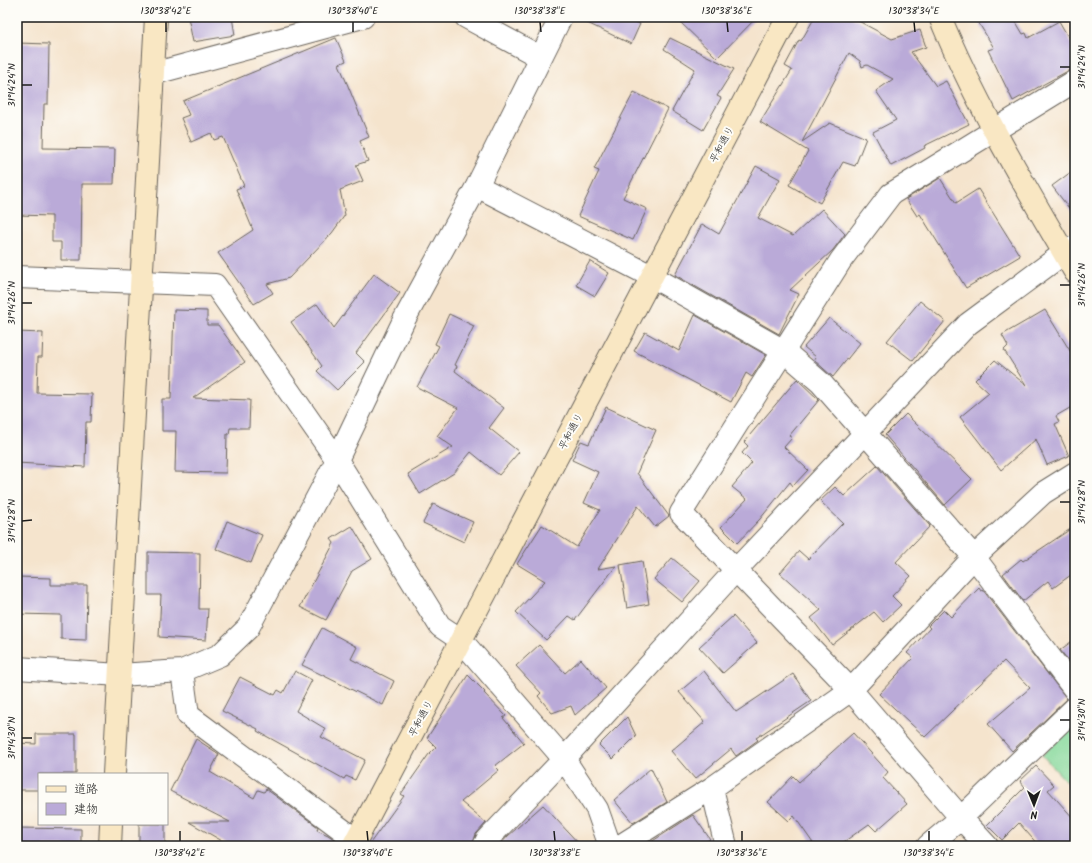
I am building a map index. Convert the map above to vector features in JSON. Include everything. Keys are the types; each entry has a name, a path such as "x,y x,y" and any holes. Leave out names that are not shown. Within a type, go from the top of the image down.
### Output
{"street":[{"path":"114,773 140,283 156,17"},
{"path":"152,74 363,17"},
{"path":"466,17 540,57"},
{"path":"17,668 119,675 182,670 220,655 248,628 337,460 404,320 477,186 561,17"},
{"name":"平和通り","path":"355,843 788,17"},
{"path":"940,17 955,55 993,131 1069,250 1075,272"},
{"path":"987,846 851,690 680,513 841,260 891,194 1075,81"},
{"path":"477,186 651,276 784,351 821,383 974,557 1075,690"},
{"path":"484,846 487,840 564,759 735,571 968,324 1069,250"},
{"path":"17,276 140,283 215,285 337,460 440,626 461,640 564,759 598,810 610,846"},
{"path":"620,846 712,788 851,690 974,557 1043,493 1075,473"},
{"path":"182,670 188,716 355,843"},
{"path":"928,846 961,818 1075,708"},
{"path":"712,788 726,846"},
{"path":"110,846 111,825"}],"green space":[{"path":"1075,724 1075,791 1042,755"}],"building":[{"path":"188,17 232,17 235,35 193,42"},
{"path":"575,17 626,17 640,24 631,44"},
{"path":"675,17 757,17 717,58"},
{"path":"815,17 851,17 892,39 920,30 926,47 911,52 936,86 946,81 969,124 924,146 925,148 891,166 873,132 896,120 876,91 893,79 867,65 862,67 860,61 849,53 802,142 830,123 866,138 855,166 843,162 820,203 789,185 808,151 760,122 792,70 785,66 799,40 801,41"},
{"path":"975,17 1013,17 1023,34 1026,33 1028,38 1059,21 1075,49 1075,67 1013,101 988,50 994,48"},
{"path":"336,38 346,61 339,64 369,137 360,141 368,161 356,165 363,181 340,190 345,215 332,233 289,278 267,284 273,293 254,304 218,253 253,230 236,189 244,186 223,137 214,140 211,133 191,142 181,118 189,115 183,101"},
{"path":"670,38 734,69 717,96 721,98 703,130 672,111 695,69 664,49"},
{"path":"17,43 49,44 48,104 44,104 43,148 115,149 114,184 82,184 81,260 61,260 61,242 52,242 52,216 17,215"},
{"path":"634,92 668,109 623,198 647,209 633,240 578,216 599,171 594,169"},
{"path":"756,166 780,179 758,218 793,236 822,209 845,234 833,250 790,290 799,294 779,334 675,275 702,224 719,234"},
{"path":"1075,169 1075,216 1052,186"},
{"path":"940,178 956,203 978,189 1020,256 966,288 920,214 917,216 906,199"},
{"path":"590,261 609,273 595,296 576,285"},
{"path":"374,274 400,293 356,353 365,362 337,390 317,371 322,366 291,322 317,304 334,328"},
{"path":"920,301 945,321 913,361 887,341"},
{"path":"174,310 207,311 207,325 218,325 245,362 193,398 250,400 249,428 230,428 229,434 227,434 226,473 175,472 176,431 162,431 162,399 171,399"},
{"path":"1045,310 1075,359 1075,405 1056,416 1059,422 1055,424 1069,456 1047,465 1036,439 1001,470 960,417 989,393 975,380 995,360 1026,385 1004,350 1008,346 1002,335"},
{"path":"449,314 474,326 455,365 457,366 455,371 504,408 489,428 519,452 499,475 471,452 454,473 420,494 408,474 453,447 437,436 458,408 417,387 439,346 435,344"},
{"path":"695,315 766,355 752,377 746,373 731,402 634,351 645,332 679,351"},
{"path":"829,318 860,343 833,377 814,360 816,357 804,347"},
{"path":"17,332 43,333 42,357 38,357 37,393 92,394 91,422 86,422 85,467 17,463"},
{"path":"797,379 819,400 789,436 792,438 784,447 808,470 793,486 790,482 760,519 737,543 721,527 747,499 732,487 752,463 742,453 748,446 744,442"},
{"path":"606,407 656,430 637,473 669,516 655,527 638,506 598,569 616,566 575,620 569,616 546,640 516,612 545,581 517,564 542,525 577,547 600,510 584,503 598,472 572,460 581,441 589,444"},
{"path":"906,414 972,479 945,505 885,435"},
{"path":"877,466 930,526 896,562 911,576 892,596 901,605 883,622 874,612 832,645 811,618 821,610 780,573 799,551 808,559 843,523 820,501 835,487 844,496"},
{"path":"433,504 473,522 464,542 423,523"},
{"path":"227,521 262,535 251,563 216,549"},
{"path":"352,526 372,559 352,571 326,620 300,607 334,543 331,539"},
{"path":"1075,526 1075,572 1053,588 1048,581 1023,601 1003,574 1021,559 1023,561"},
{"path":"148,552 200,553 199,609 208,609 206,640 159,637 161,595 148,595"},
{"path":"672,558 700,581 682,602 654,579"},
{"path":"642,561 649,604 627,608 620,565"},
{"path":"17,577 51,578 51,585 87,585 86,640 61,639 61,615 17,614"},
{"path":"979,588 981,591 983,590 1067,699 1012,751 988,724 1030,688 1004,661 925,737 879,694 913,658 907,653 930,628 928,626 944,610 951,617"},
{"path":"733,616 757,643 723,673 699,647"},
{"path":"322,628 357,647 351,659 394,681 383,705 302,665"},
{"path":"1075,639 1075,669 1060,650"},
{"path":"539,645 565,673 581,659 606,688 575,715 571,706 552,713 538,696 541,693 516,666"},
{"path":"295,671 312,680 296,711 326,729 321,737 365,760 355,780 346,776 344,779 257,731 258,729 222,711 240,677 275,695 278,690 283,693"},
{"path":"704,671 736,712 793,674 811,701 756,738 758,740 736,756 731,749 695,779 671,751 705,722 679,692"},
{"path":"468,675 506,716 503,718 524,743 495,766 499,770 461,802 486,823 476,834 472,846 368,846 404,796 401,794 429,754 436,747 427,738"},
{"path":"627,717 636,736 613,759 599,745"},
{"path":"853,733 888,772 883,778 907,804 876,831 869,824 838,846 815,846 794,816 789,821 768,802 793,776 799,782"},
{"path":"36,734 76,734 76,773 38,773 38,790 17,790 17,743 36,744"},
{"path":"196,739 219,754 210,772 254,798 258,790 264,792 266,789 318,827 317,830 328,835 341,844 341,846 231,846 189,822 230,822 170,791"},
{"path":"1036,766 1054,785 1048,790 1075,820 1075,837 1064,846 1039,846 1019,823 1002,840 987,825 1025,787 1020,781"},
{"path":"651,768 667,802 633,823 614,800"},
{"path":"543,805 581,846 499,846 508,836"},
{"path":"693,815 710,839 700,846 645,846"},
{"path":"139,825 165,825 165,846 139,846"},
{"path":"17,828 81,829 81,846 17,846"}]}
